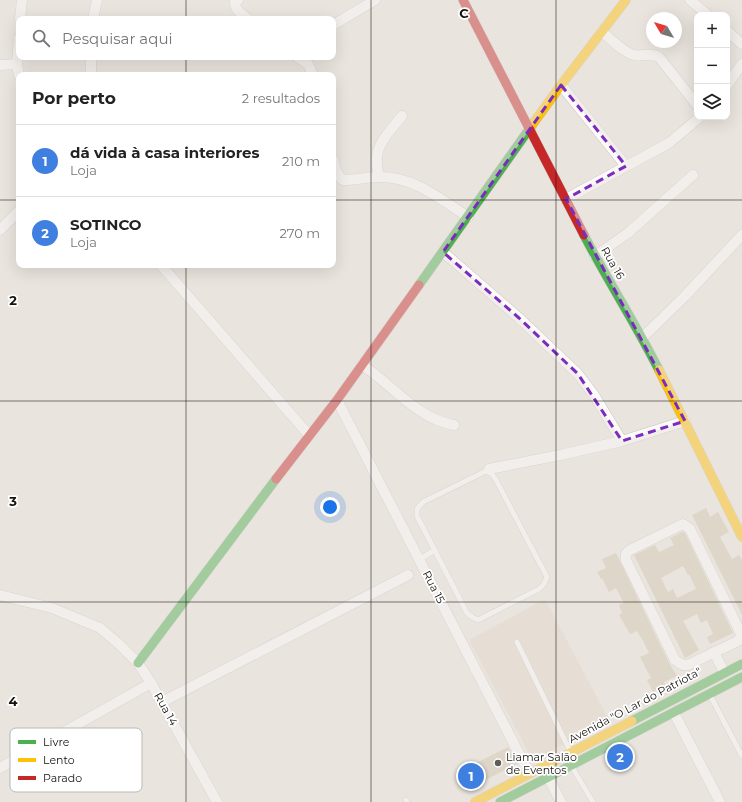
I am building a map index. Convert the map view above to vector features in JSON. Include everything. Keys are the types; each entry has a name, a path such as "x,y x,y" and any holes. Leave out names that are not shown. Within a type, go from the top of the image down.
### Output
{"street":[{"path":"20,16 22,0"},
{"path":"94,16 97,0"},
{"path":"238,0 235,7 244,16"},
{"path":"336,23 375,0"},
{"name":"Rua 16","path":"463,0 595,256 643,337 742,537"},
{"path":"138,663 309,435 337,400 561,85 626,0"},
{"path":"690,0 704,12"},
{"path":"602,32 626,51 634,55 654,54 659,57 694,101"},
{"path":"730,34 742,44"},
{"path":"17,60 18,72"},
{"path":"91,60 91,72"},
{"path":"302,60 308,64 312,72"},
{"path":"0,65 17,64"},
{"path":"728,84 742,64"},
{"path":"561,85 626,166"},
{"path":"379,177 376,157 378,150 386,136 402,116"},
{"path":"566,199 669,143 696,120"},
{"path":"336,172 338,177 343,180 379,177 412,182 426,189 468,217"},
{"path":"595,256 628,234 694,175"},
{"path":"0,230 16,214"},
{"path":"643,337 685,296 742,235"},
{"path":"443,252 519,318 578,374 594,396 622,441"},
{"path":"164,268 309,435"},
{"path":"362,365 373,372 415,408 437,420 454,425"},
{"name":"Rua 15","path":"337,400 529,773"},
{"path":"489,469 622,441 685,421"},
{"path":"684,524 687,526 741,634 738,641 714,652 688,665 683,665 676,660 626,560 626,552 680,525 684,524"},
{"path":"162,702 408,575"},
{"name":"Rua 14","path":"0,595 52,608 100,628 120,644 138,663 151,683 217,802"},
{"path":"714,652 724,672"},
{"name":"Avenida \"O Lar do Patriota\"","path":"475,802 742,664"},
{"path":"500,802 742,677"},
{"path":"71,728 151,683"},
{"path":"674,712 720,802"},
{"path":"0,768 10,762"},
{"path":"548,777 561,802"}],"lane":[{"path":"486,471 492,474 496,480 547,577 544,584 538,589 478,620 468,613 435,550 417,516 417,509 423,502 486,471"},
{"path":"420,559 435,550"},
{"path":"517,642 570,752"},
{"path":"709,694 742,756"},
{"path":"572,765 593,802"}],"highlighted area":[{"path":"561,85 626,166 566,199 685,421 622,441 578,374 519,318 443,252"}],"shaded area":[{"path":"545,599 609,720 533,761 469,640"}],"building":[{"path":"706,508 710,517 718,512 729,532 720,537 732,559 739,555 742,560 742,615 692,515"},
{"path":"682,532 685,533 733,633 710,644 707,637 713,634 707,620 701,623 697,614 683,621 699,650 685,658 634,555 655,545 659,552 674,545 670,538","holes":["683,566 688,575 689,574 696,589 677,598 673,589 668,592 661,578"]},
{"path":"616,553 669,663 677,676 664,682 665,685 653,692 647,680 651,678 640,657 649,653 637,631 630,634 619,615 622,613 619,605 624,603 616,588 609,592 602,578 601,579 597,572 606,568 602,559"},
{"name":"Liamar Salão de Eventos","path":"508,747 517,764 466,790 458,772"}],"traffic: fast":[{"path":"419,285 532,125"},
{"path":"584,235 659,370"},
{"path":"138,663 276,479"},
{"path":"632,721 742,664"},
{"path":"500,802 742,677"}],"traffic: slow":[{"path":"532,125 626,0"},
{"path":"659,370 742,537"},
{"path":"475,802 632,721"}],"traffic: jam":[{"path":"463,0 584,235"},
{"path":"276,479 337,400 419,285"}],"place":[{"name":"SOTINCO","path":"620,757"},
{"name":"Liamar Salão de Eventos","path":"498,763"},
{"name":"dá vida à casa interiores","path":"471,776"}]}
